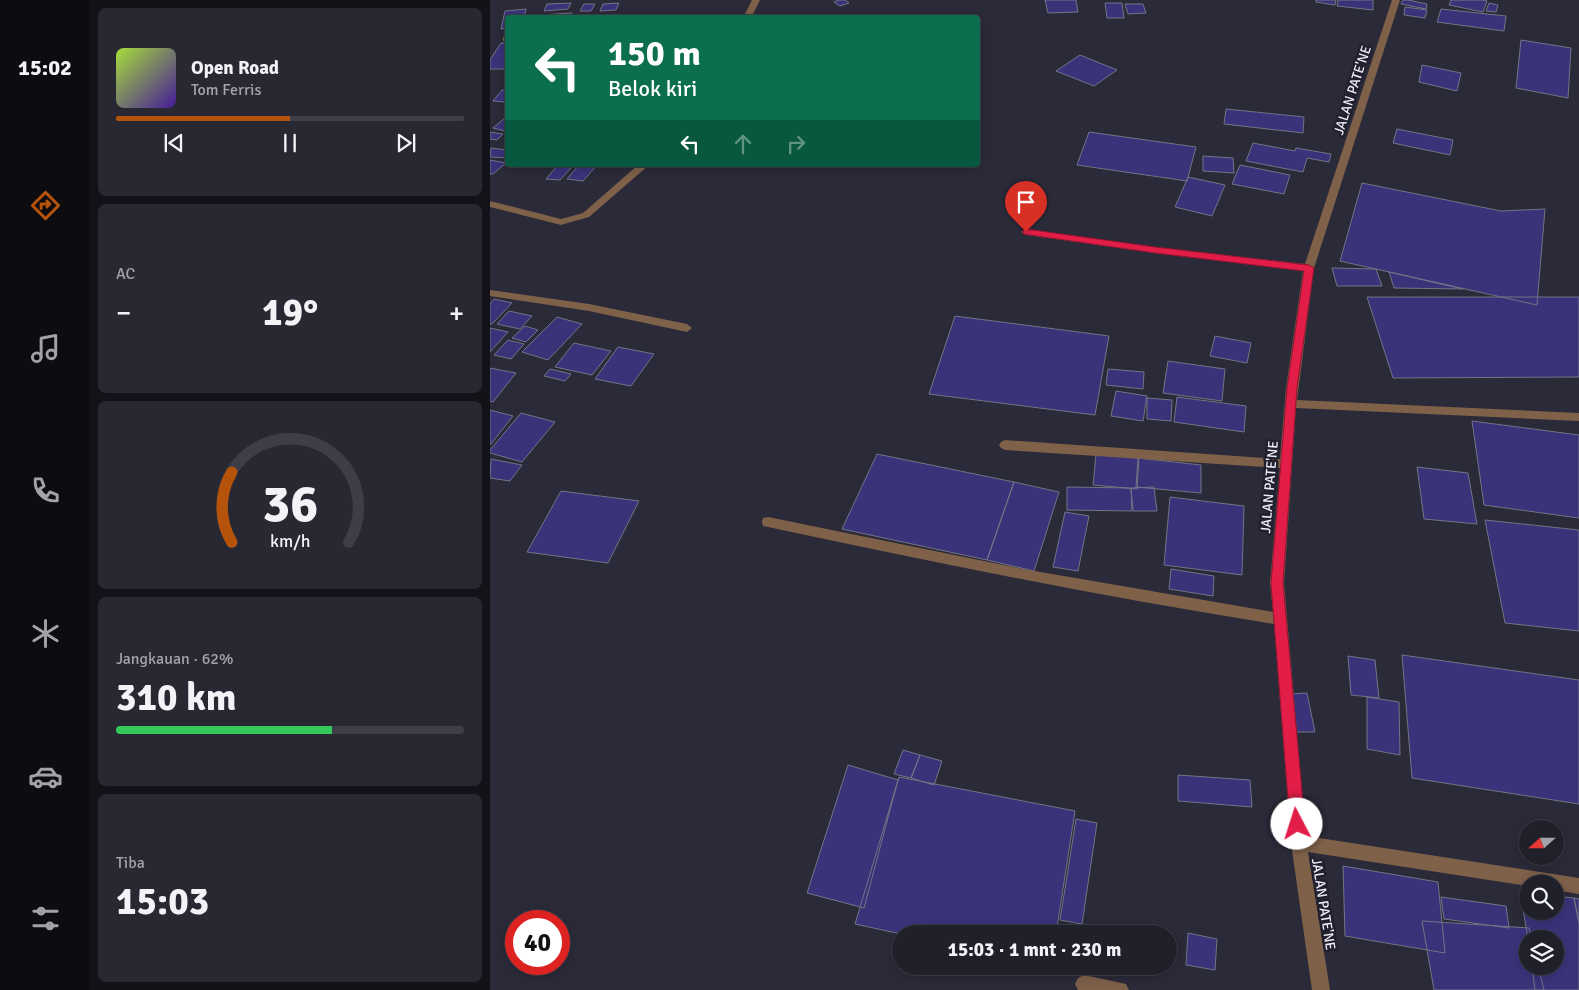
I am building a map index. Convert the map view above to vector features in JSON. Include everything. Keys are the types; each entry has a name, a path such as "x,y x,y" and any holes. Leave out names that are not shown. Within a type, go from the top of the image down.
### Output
{"street":[{"path":"748,15 756,0"},
{"name":"JALAN PATE'NE","path":"1321,990 1299,843 1277,583 1286,464 1291,404 1309,268 1396,0"},
{"path":"490,204 561,222 572,220 586,215 642,167"},
{"path":"1026,232 1155,250 1309,268"},
{"path":"490,294 549,301 641,317 687,328"},
{"path":"1291,404 1394,410 1532,413 1579,417"},
{"path":"1005,445 1286,464"},
{"path":"768,522 909,552 1146,598 1280,619"},
{"path":"1299,843 1579,886"},
{"path":"1084,984 1120,990"}],"building":[{"path":"845,0 849,3 840,6 834,2"},
{"path":"1045,0 1076,0 1078,12 1048,13"},
{"path":"1316,0 1336,0 1335,5 1316,2"},
{"path":"1338,0 1373,0 1373,10 1337,6"},
{"path":"1403,0 1427,4 1426,9 1401,4"},
{"path":"1451,0 1487,1 1483,12 1449,5"},
{"path":"571,3 568,9 544,11 547,4"},
{"path":"619,3 616,10 600,11 603,4"},
{"path":"1105,3 1122,3 1124,18 1107,18"},
{"path":"1489,3 1498,5 1496,12 1486,11"},
{"path":"584,4 595,4 591,11 580,11"},
{"path":"1125,4 1143,4 1146,13 1128,14"},
{"path":"1405,7 1427,10 1425,18 1404,15"},
{"path":"526,9 525,15 505,15 505,28 501,29 505,11"},
{"path":"1441,9 1506,16 1504,31 1437,22"},
{"path":"572,13 571,15 539,15"},
{"path":"1521,40 1571,48 1568,98 1516,88"},
{"path":"501,43 505,43 505,69 490,69 490,60"},
{"path":"1080,55 1117,70 1094,86 1056,71"},
{"path":"1422,65 1461,73 1457,91 1419,82"},
{"path":"502,90 505,90 504,102 493,101"},
{"path":"1226,109 1304,117 1303,133 1224,124"},
{"path":"505,118 505,131 493,128"},
{"path":"1397,129 1453,140 1450,155 1393,143"},
{"path":"490,132 503,134 497,140 490,139"},
{"path":"1089,132 1196,147 1187,181 1077,165"},
{"path":"1253,143 1295,151 1296,148 1331,154 1329,162 1307,158 1303,172 1246,161"},
{"path":"491,148 505,150 505,158 490,157"},
{"path":"1203,156 1233,158 1234,173 1203,171"},
{"path":"490,160 505,163 493,174 490,174"},
{"path":"1240,165 1290,175 1284,194 1232,184"},
{"path":"556,167 571,168 560,180 546,179"},
{"path":"577,167 595,167 583,181 567,179"},
{"path":"1188,177 1225,185 1212,216 1175,207"},
{"path":"1362,183 1501,211 1545,209 1537,305 1340,261"},
{"path":"1332,268 1376,269 1382,286 1337,286"},
{"path":"1389,272 1463,289 1394,288"},
{"path":"1367,297 1579,297 1579,377 1393,378"},
{"path":"494,299 512,303 490,324 490,304"},
{"path":"509,311 532,316 520,329 497,324"},
{"path":"955,316 1109,336 1095,415 929,394"},
{"path":"557,317 582,324 548,360 522,352"},
{"path":"525,326 538,330 526,342 512,338"},
{"path":"490,328 508,332 490,352"},
{"path":"1215,336 1251,343 1247,363 1210,356"},
{"path":"508,340 524,344 511,359 494,355"},
{"path":"574,343 611,351 592,375 555,367"},
{"path":"618,347 654,354 631,386 595,379"},
{"path":"1168,361 1225,369 1222,401 1163,393"},
{"path":"490,368 516,373 493,402 490,401"},
{"path":"550,369 571,374 565,381 544,376"},
{"path":"1108,369 1144,372 1143,389 1106,385"},
{"path":"1116,391 1147,396 1143,421 1111,416"},
{"path":"1177,397 1246,406 1244,432 1174,422"},
{"path":"1147,398 1172,400 1171,421 1147,419"},
{"path":"490,410 513,416 491,444 490,444"},
{"path":"521,413 555,422 522,462 490,453 490,450"},
{"path":"1472,421 1579,435 1579,518 1484,505"},
{"path":"877,454 1014,482 987,560 842,529"},
{"path":"1096,454 1139,458 1137,489 1093,485"},
{"path":"1138,458 1201,465 1201,493 1136,487"},
{"path":"491,459 522,465 510,481 490,478"},
{"path":"1417,467 1468,473 1477,524 1424,519"},
{"path":"1014,482 1059,492 1034,571 987,560"},
{"path":"1067,487 1131,488 1132,511 1067,510"},
{"path":"1154,487 1157,511 1133,511 1131,488"},
{"path":"561,491 639,501 608,563 527,552"},
{"path":"1170,497 1244,506 1242,575 1164,565"},
{"path":"1065,512 1089,516 1078,571 1053,567"},
{"path":"1485,520 1579,530 1579,631 1505,623"},
{"path":"1171,569 1214,576 1213,596 1169,589"},
{"path":"1402,655 1579,680 1579,804 1412,778"},
{"path":"1348,656 1375,660 1379,698 1351,695"},
{"path":"1307,693 1315,732 1295,732 1288,694"},
{"path":"1367,697 1399,702 1400,755 1367,749"},
{"path":"903,750 920,755 911,778 894,774"},
{"path":"920,755 942,761 934,785 911,778"},
{"path":"848,765 898,780 864,908 807,893"},
{"path":"1178,775 1250,780 1252,807 1178,801"},
{"path":"899,777 1075,811 1057,925 892,925 892,932 855,924"},
{"path":"1076,819 1097,823 1082,924 1060,920"},
{"path":"1343,866 1438,882 1445,953 1345,936"},
{"path":"1441,897 1506,906 1509,928 1444,919"},
{"path":"1564,897 1574,898 1579,924 1579,990 1535,990 1533,975 1564,975 1564,930 1526,930 1525,920 1564,920"},
{"path":"1574,898 1579,899 1579,921"},
{"path":"1422,921 1529,928 1530,930 1519,930 1519,975 1540,975 1544,990 1434,990"},
{"path":"1188,933 1217,939 1215,970 1186,965"}],"route":[{"path":"1026,232 1155,250 1309,268 1292,388 1278,549 1277,583 1297,824"}]}
